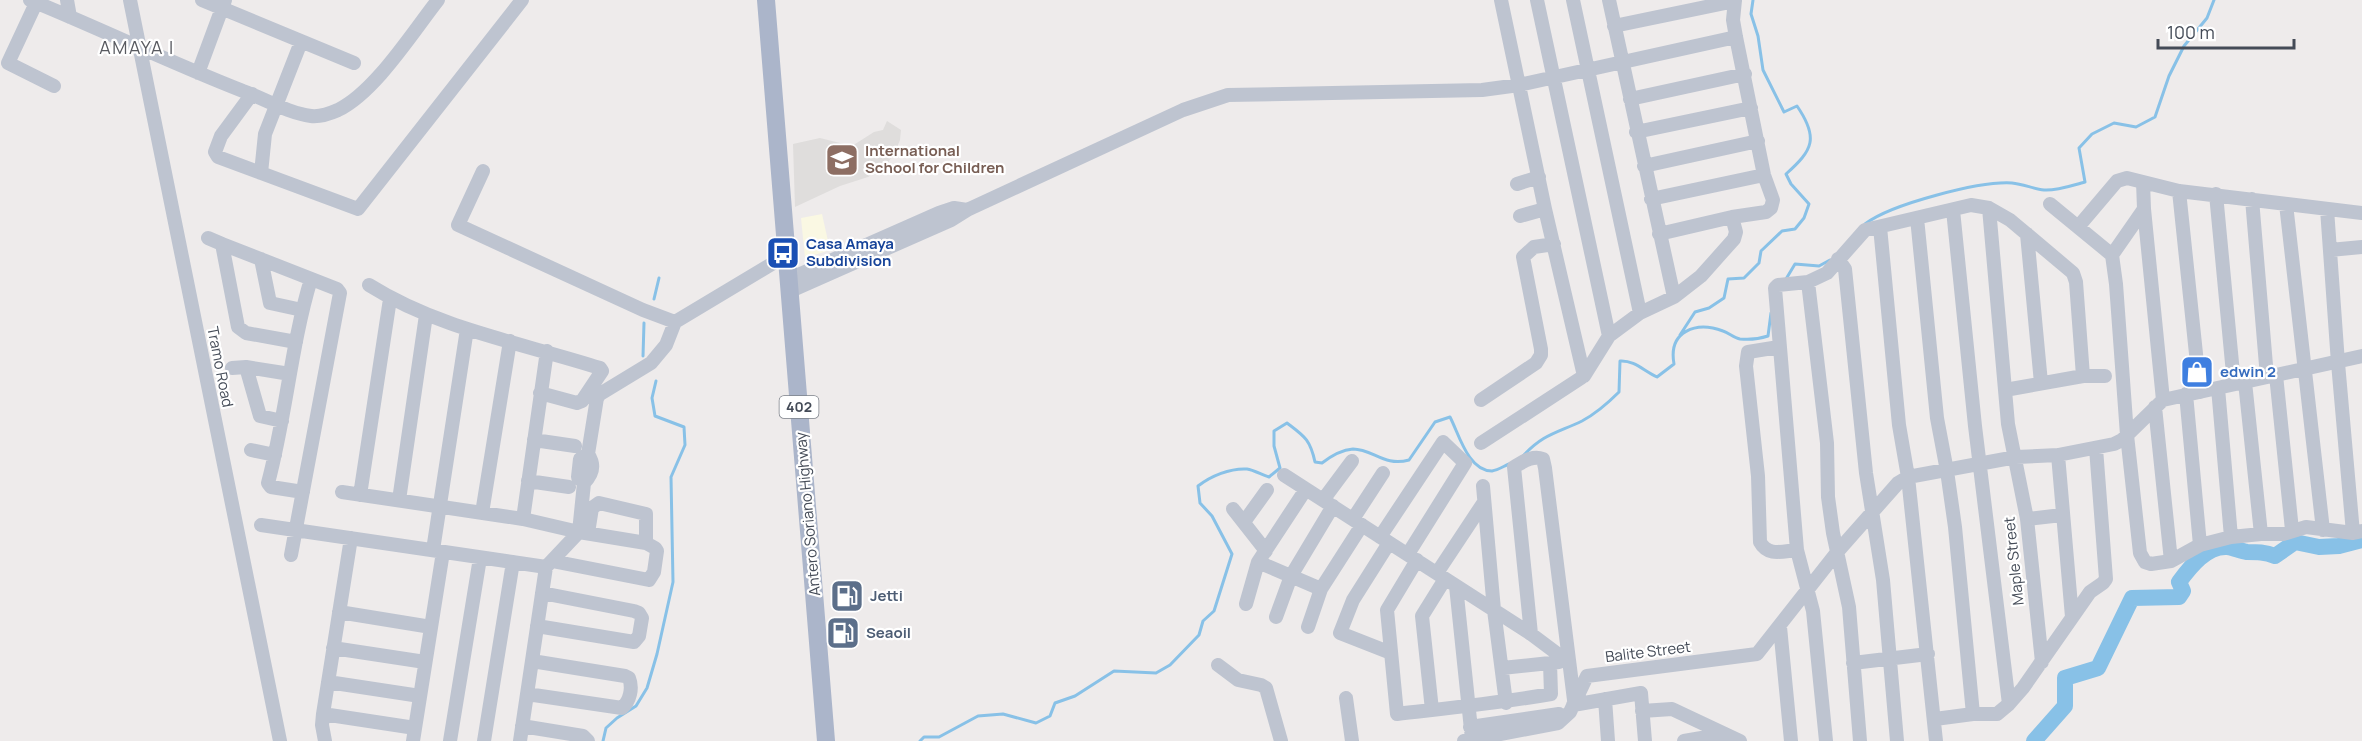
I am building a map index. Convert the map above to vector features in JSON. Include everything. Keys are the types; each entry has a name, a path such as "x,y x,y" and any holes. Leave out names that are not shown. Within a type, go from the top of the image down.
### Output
{"main road":[{"name":"Antero Soriano Highway","path":"766,0 826,741"}],"street":[{"path":"67,0 70,17"},
{"name":"Tramo Road","path":"130,0 280,741"},
{"path":"202,0 224,4 301,42 354,63"},
{"path":"54,86 8,63 33,1 140,49 277,105 311,116 323,116 339,110 358,96 377,77 438,0"},
{"path":"252,94 221,136 215,152 218,157 358,209 522,0"},
{"path":"1501,0 1545,209 1584,376"},
{"path":"1538,0 1610,336"},
{"path":"1573,0 1640,313"},
{"path":"1609,0 1636,132 1674,297"},
{"path":"1614,26 1735,1 1733,20 1764,175 1773,200 1771,208 1766,212 1732,217 1659,234"},
{"path":"198,73 224,4"},
{"path":"788,286 939,213 954,208 967,210 1183,110 1228,95 1482,90 1519,85 1736,37"},
{"path":"248,168 265,134 301,42"},
{"path":"1629,99 1745,74"},
{"path":"1636,132 1751,108"},
{"path":"261,174 265,134"},
{"path":"1644,166 1758,141"},
{"path":"483,171 458,225 643,310 675,322"},
{"path":"1651,199 1764,175"},
{"path":"1517,184 1539,177"},
{"path":"2078,227 2117,181 2127,178 2179,191 2362,213"},
{"path":"2143,182 2171,561"},
{"path":"2179,191 2193,393 2200,545"},
{"path":"2216,194 2261,534"},
{"path":"2252,199 2292,530"},
{"path":"2050,204 2112,255 2127,435 2140,554 2145,562 2151,564 2171,561 2200,545 2231,537 2283,534 2306,527 2358,532 2338,363 2327,209"},
{"path":"2286,204 2323,530"},
{"path":"1826,741 1813,611 1797,550 1775,288 1778,285 1808,282 1827,273 1865,231 1971,206 1989,208 2010,220 2073,273 2076,282 2083,376"},
{"name":"Maple Street","path":"1989,208 2008,424 2027,519 2042,662"},
{"path":"1520,216 1545,209"},
{"path":"2112,255 2144,209"},
{"path":"1953,210 2009,704"},
{"path":"1481,443 1584,376 1610,336 1640,313 1674,297 1701,276 1734,239 1736,232 1732,217"},
{"path":"1917,218 1937,418 1947,471 1960,581 1972,714"},
{"path":"1880,227 1899,425 1908,477 1936,741"},
{"path":"2027,234 2042,383"},
{"path":"208,238 337,289 340,293 291,555"},
{"path":"222,244 238,327 246,333 296,342"},
{"path":"1481,400 1536,363 1541,356 1523,257 1534,247 1554,244"},
{"path":"2330,250 2362,247"},
{"path":"583,533 584,483 578,477 578,468 580,459 588,454 598,396 651,363 666,345 675,322 785,256"},
{"path":"261,259 270,303 302,310"},
{"path":"1838,259 1845,269 1866,473 1884,580 1897,741"},
{"path":"303,492 270,487 268,483 302,310 311,279"},
{"path":"1808,282 1827,444 1828,497 1833,533 1849,607 1860,741"},
{"path":"369,285 390,299 426,315 547,351 600,368 602,371 582,401 577,403 540,393"},
{"path":"360,495 390,299"},
{"path":"399,500 426,315"},
{"path":"323,714 414,735 431,627 438,551 439,506 467,329"},
{"path":"482,513 510,341"},
{"path":"1779,347 1748,352 1746,366 1758,476 1760,542 1763,548 1771,553 1797,550"},
{"path":"523,519 547,351"},
{"path":"1791,741 1780,627 1806,590 1898,483 1908,477 2016,457 2058,454 2114,444 2127,435 2159,403 2193,393 2362,356"},
{"path":"232,368 246,367 290,374"},
{"path":"246,367 260,416 282,421"},
{"path":"2005,390 2083,376 2105,376"},
{"path":"2218,388 2231,537"},
{"path":"534,440 574,446"},
{"path":"1391,653 1340,633 1353,600 1385,540 1443,442 1465,463 1412,557 1387,610 1397,714 1467,705 1506,703 1551,694 1550,663"},
{"path":"1935,719 1972,714 1997,714 2009,704 2042,662 2090,592 2106,579 2096,448"},
{"path":"251,450 275,455"},
{"path":"2058,454 2072,617"},
{"path":"1531,634 1514,467 1530,458 1538,457 1543,459 1545,468 1572,706 1641,693 1645,741"},
{"path":"1276,617 1291,576 1352,461"},
{"path":"1308,627 1321,589 1383,472"},
{"path":"1284,475 1531,634 1568,661"},
{"path":"528,481 569,487"},
{"path":"1483,486 1494,610 1506,703"},
{"path":"1246,604 1262,556 1306,489"},
{"path":"1244,522 1267,490"},
{"path":"261,525 480,558 549,564 649,580 654,572 657,551 646,543 583,533 523,519 342,492"},
{"path":"1432,710 1422,616 1446,579 1484,502"},
{"path":"520,741 542,594 549,564 583,533 592,508 599,503 646,514 646,543"},
{"path":"1233,509 1244,522 1262,556 1291,576 1321,589"},
{"path":"2027,519 2062,515"},
{"path":"325,741 323,714 351,538"},
{"path":"450,741 480,558"},
{"path":"484,741 513,562"},
{"path":"1446,579 1467,705 1469,736"},
{"path":"537,626 634,642 639,636 642,618 634,610 542,594"},
{"path":"339,612 431,627"},
{"name":"Balite Street","path":"1469,736 1558,723 1572,706 1587,676 1757,654 1780,627"},
{"path":"333,648 425,662"},
{"path":"1852,663 1928,654"},
{"path":"527,694 622,708 629,698 631,683 626,676 532,661"},
{"path":"1502,668 1568,661"},
{"path":"1218,665 1238,680 1266,688 1281,741"},
{"path":"328,682 420,696"},
{"path":"1346,698 1352,741"},
{"path":"1605,699 1608,741"},
{"path":"1642,711 1672,709 1740,741"},
{"path":"522,726 584,736 588,741"},
{"path":"1684,741 1725,734"}],"shaded area":[{"name":"International School for Children","path":"887,121 901,130 895,152 885,167 868,177 840,186 795,207 793,144 820,138 852,146 874,132 883,130"},
{"path":"822,214 830,250 805,258 801,218"}],"waterway":[{"path":"1680,335 1695,312 1709,308 1724,298 1728,279 1744,278 1759,263 1761,251 1782,231 1795,229 1804,218 1809,204 1791,184 1786,174 1807,150 1810,143 1808,127 1797,106 1784,112 1763,70 1758,36 1751,14 1753,0"},
{"path":"1865,224 1894,209 1958,190 1998,183 2020,184 2049,190 2085,182 2079,148 2092,134 2114,123 2136,127 2155,117 2169,76 2184,46 2207,18 2214,0"},
{"path":"1786,279 1795,264 1819,266 1830,260"},
{"path":"654,299 659,278"},
{"path":"1523,456 1544,438 1593,415 1615,396 1619,392 1620,361 1634,364 1657,377 1674,364 1675,344 1686,331 1703,327 1723,331 1740,339 1761,338 1768,336 1771,313"},
{"path":"643,356 644,323"},
{"path":"603,741 606,728 636,706 647,688 673,582 671,477 685,445 684,427 655,416 652,398 656,381"},
{"path":"920,741 924,737 939,737 978,716 1003,714 1036,723 1050,716 1055,703 1075,696 1114,671 1156,673 1170,665 1199,635 1203,621 1214,611 1232,554 1212,516 1200,503 1198,486 1215,476 1234,470 1247,469 1269,477 1280,468 1274,446 1274,431 1287,423 1306,439 1315,462 1322,463 1336,454 1353,449 1386,460 1400,462 1409,460 1435,422 1450,417 1465,450 1477,465 1492,471 1509,464"},
{"path":"2034,741 2065,706 2065,678 2098,668 2132,598 2179,597 2183,591 2179,582 2188,570 2206,553 2220,547 2275,556 2295,542 2319,547 2339,546 2362,540"}],"place":[{"name":"International School for Children","path":"842,160"},
{"name":"Casa Amaya Subdivision","path":"783,253"},
{"name":"edwin 2","path":"2197,372"},
{"name":"Jetti","path":"847,596"},
{"name":"Seaoil","path":"843,633"}],"district":[{"name":"AMAYA I","path":"137,48"}]}
